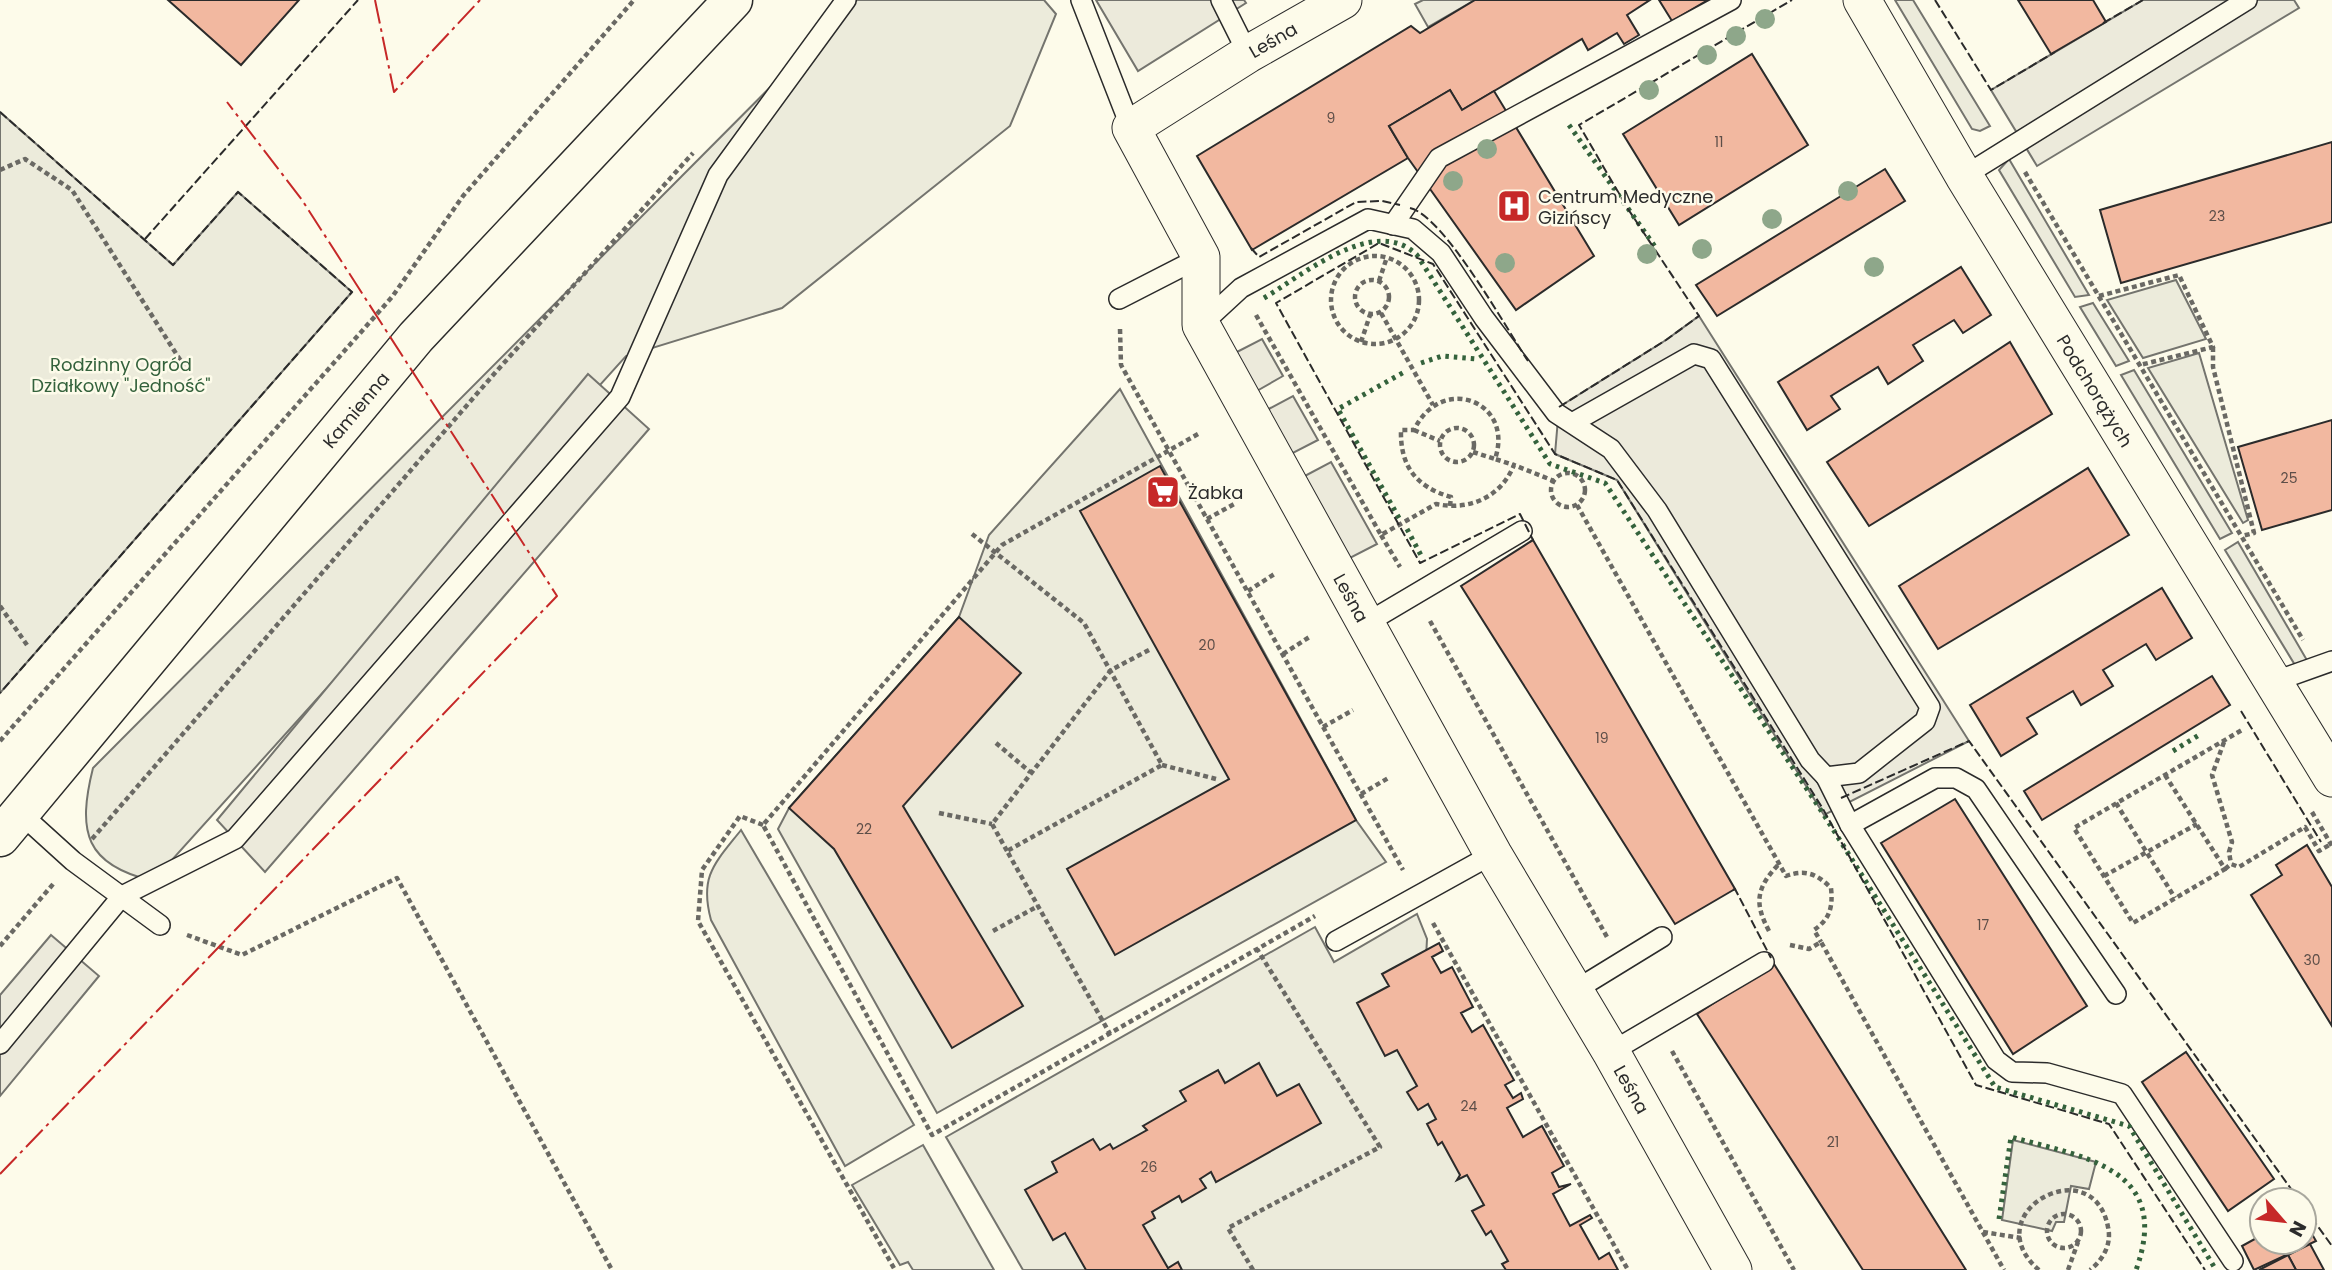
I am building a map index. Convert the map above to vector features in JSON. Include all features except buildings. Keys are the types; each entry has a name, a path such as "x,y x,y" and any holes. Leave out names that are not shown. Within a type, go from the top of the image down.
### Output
{"main road":[{"name":"Kamienna","path":"10,825 416,337 733,0"}],"street":[{"name":"Leśna","path":"1343,0 1248,54 1131,128 1201,257 1201,325 1493,854 1611,1052 1728,1269"},
{"name":"Podchorążych","path":"1862,0 1964,176 2332,778"}],"lane":[{"path":"0,1044 122,896 235,839 620,397 718,176 846,0"},
{"path":"1081,0 1131,128"},
{"path":"1222,0 1248,54"},
{"path":"1393,225 1439,158 1731,0"},
{"path":"1964,176 2248,0"},
{"path":"1201,325 1241,288 1368,219 1413,229 1441,253 1484,318 1556,413 1611,449 1657,510 1810,760 1826,777 1850,825 1996,1060 2012,1072 2046,1073 2122,1094 2233,1261"},
{"path":"1119,299 1201,257"},
{"path":"1572,423 1695,354 1711,359 1930,707 1925,721 1859,773 1826,777"},
{"path":"1365,624 1522,531"},
{"path":"2273,682 2325,664"},
{"path":"1850,825 1935,778 1956,778 1976,789 2116,994"},
{"path":"10,825 73,861 160,925"},
{"path":"1336,942 1493,854"},
{"path":"1574,991 1661,937"},
{"path":"1611,1052 1764,962"}],"path":[{"path":"0,741 392,297 463,196 634,0"},
{"path":"2010,148 2242,536 2325,664"},
{"path":"0,946 494,374 696,149"},
{"path":"0,170 25,159 72,190 184,366"},
{"path":"1367,256 1387,257 1407,269 1415,281 1419,295 1413,323 1395,338 1376,344 1361,342 1348,335 1332,311 1335,283 1342,270 1354,261 1367,256"},
{"path":"1379,281 1387,257"},
{"path":"2099,296 2179,275 2213,346 2213,367 2254,533 2242,536"},
{"path":"1379,281 1390,294 1389,304 1381,313 1370,315 1357,305 1355,293 1362,284 1379,281"},
{"path":"1241,288 1621,962"},
{"path":"1119,299 1121,365 1628,1270"},
{"path":"1381,313 1433,405"},
{"path":"1361,342 1370,315"},
{"path":"2140,365 2213,346"},
{"path":"1414,430 1422,414 1433,405 1452,398 1470,400 1484,408 1496,424 1501,444 1495,459"},
{"path":"1464,429 1472,437 1473,452 1461,463 1450,461 1441,453 1440,442 1446,431 1464,429"},
{"path":"1440,442 1414,430 1401,430 1405,466 1433,492 1451,496 1450,506"},
{"path":"763,825 996,551 1198,434"},
{"path":"1473,452 1554,481"},
{"path":"1381,535 1436,504 1450,506 1482,500 1509,478 1514,465"},
{"path":"1569,472 1580,477 1586,492 1577,505 1566,507 1556,502 1551,492 1554,481 1569,472"},
{"path":"1207,519 1236,503"},
{"path":"1577,505 1786,876 1801,871 1819,876 1832,888 1833,903 1826,922 1814,930 2004,1270"},
{"path":"972,534 1084,622 1162,765"},
{"path":"1248,591 1276,573"},
{"path":"0,606 27,645"},
{"path":"1283,654 1311,636"},
{"path":"992,824 1111,670 1149,650"},
{"path":"1323,727 1353,710"},
{"path":"2231,864 2133,923 2074,828 2242,730"},
{"path":"2225,740 2212,775 2232,842 2229,852 2231,864"},
{"path":"996,743 1030,772"},
{"path":"1007,851 1162,765 1216,779"},
{"path":"2165,775 2225,869"},
{"path":"1361,794 1390,777"},
{"path":"2116,803 2175,898"},
{"path":"939,813 992,824 1110,1034"},
{"path":"895,1270 698,921 702,870 740,816 763,825 932,1135 1318,915"},
{"path":"2104,876 2197,824"},
{"path":"2231,864 2239,867 2305,827 2319,851 2331,844"},
{"path":"1773,938 1759,912 1759,895 1764,881 1779,864"},
{"path":"160,925 242,955 397,878 612,1270"},
{"path":"993,932 1038,906"},
{"path":"1783,942 1809,948 1821,942"},
{"path":"1253,1270 1228,1228 1380,1147 1257,949"},
{"path":"1657,1025 1794,1270"},
{"path":"2039,1270 2027,1258 2021,1238 2024,1216 2043,1195 2056,1190 2084,1194 2100,1209 2109,1229 2108,1244 2102,1257 2090,1270"},
{"path":"2068,1270 2080,1238 2079,1222 2071,1215 2059,1214 2049,1222 2046,1233 2057,1247 2068,1249 2080,1238"},
{"path":"1983,1232 2021,1238"}],"green space":[{"path":"857,0 1044,0 1056,14 1010,126 782,308 626,356 153,881 113,866 100,855 87,828 86,810 93,768"},
{"path":"1895,0 1913,0 1990,126 1980,131 1972,129"},
{"name":"Rodzinny Ogród Działkowy \"Jedność\"","path":"0,112 173,265 238,192 352,292 0,693"},
{"path":"2009,159 2089,295 2075,297 1999,170"},
{"path":"2176,280 2206,339 2143,358 2107,300"},
{"path":"2093,303 2129,361 2116,366 2080,307"},
{"path":"2199,353 2248,520 2243,523 2148,368"},
{"path":"2134,370 2232,533 2220,539 2121,375"},
{"path":"1120,389 1356,820 1386,862 937,1113 778,829 789,808 959,617 989,535"},
{"path":"2238,542 2308,662 2295,665 2225,550"},
{"path":"741,830 914,1125 845,1166 711,920 708,881 717,861"},
{"path":"1417,914 1427,939 1420,1073 1520,1270 1023,1270 946,1137 1315,927 1334,962"},
{"path":"2013,1140 2096,1162 2089,1189 2071,1186 2064,1222 2056,1222 2052,1231 2002,1220"},
{"path":"923,1145 994,1270 913,1270 908,1262 900,1265 852,1185"}],"shaded area":[{"path":"1096,0 1244,0 1246,3 1138,71"},
{"path":"1423,0 1475,0 1428,27 1415,4"},
{"path":"2143,0 2294,0 2299,8 2037,166 1991,90"},
{"path":"1699,316 1969,741 1824,815 1617,480 1555,454 1559,407 1666,340"},
{"path":"1262,339 1283,376 1255,392 1233,354"},
{"path":"588,374 649,429 265,872 217,820"},
{"path":"1293,396 1318,440 1289,455 1265,411"},
{"path":"1331,462 1377,544 1348,559 1301,478"},
{"path":"51,935 99,976 0,1096 0,995"}],"hedge":[{"path":"1569,125 1656,248"},
{"path":"1264,298 1318,263 1360,245 1381,241 1400,244 1417,255 1550,464 1605,483 1824,815 1995,1087 2129,1126 2216,1270"},
{"path":"1421,363 1442,356 1478,359"},
{"path":"1399,518 1338,409 1406,371"},
{"path":"1407,529 1423,559"},
{"path":"2173,751 2199,735"},
{"path":"1999,1219 2011,1137 2092,1161 2115,1173 2132,1188 2142,1209 2144,1236 2136,1270"}],"fence":[{"path":"145,239 358,0"},
{"path":"1559,407 1666,340 1699,316 1628,209 1579,125 1792,0"},
{"path":"1935,0 1991,90 2055,52"},
{"path":"2103,23 2143,0"},
{"path":"0,112 173,265 238,192 352,292 0,693"},
{"path":"1251,248 1259,257 1356,202 1382,201 1400,205"},
{"path":"1410,208 1424,216 1456,251 1528,361"},
{"path":"1530,542 1533,540 1520,514 1420,563 1276,303 1379,243 1433,264 1555,454 1617,480 1823,809 1976,1085 2109,1124 2205,1270"},
{"path":"2241,711 2321,842"},
{"path":"1841,798 1969,741 2289,1186"},
{"path":"1733,890 1735,889 1771,958"},
{"path":"2318,1226 2332,1246"}],"power":[{"path":"375,0 394,92 480,0"},
{"path":"0,1174 557,596 302,200 227,102"}],"place":[{"name":"Centrum Medyczne Gizińscy","path":"1514,206"},
{"name":"Żabka","path":"1163,492"}]}
